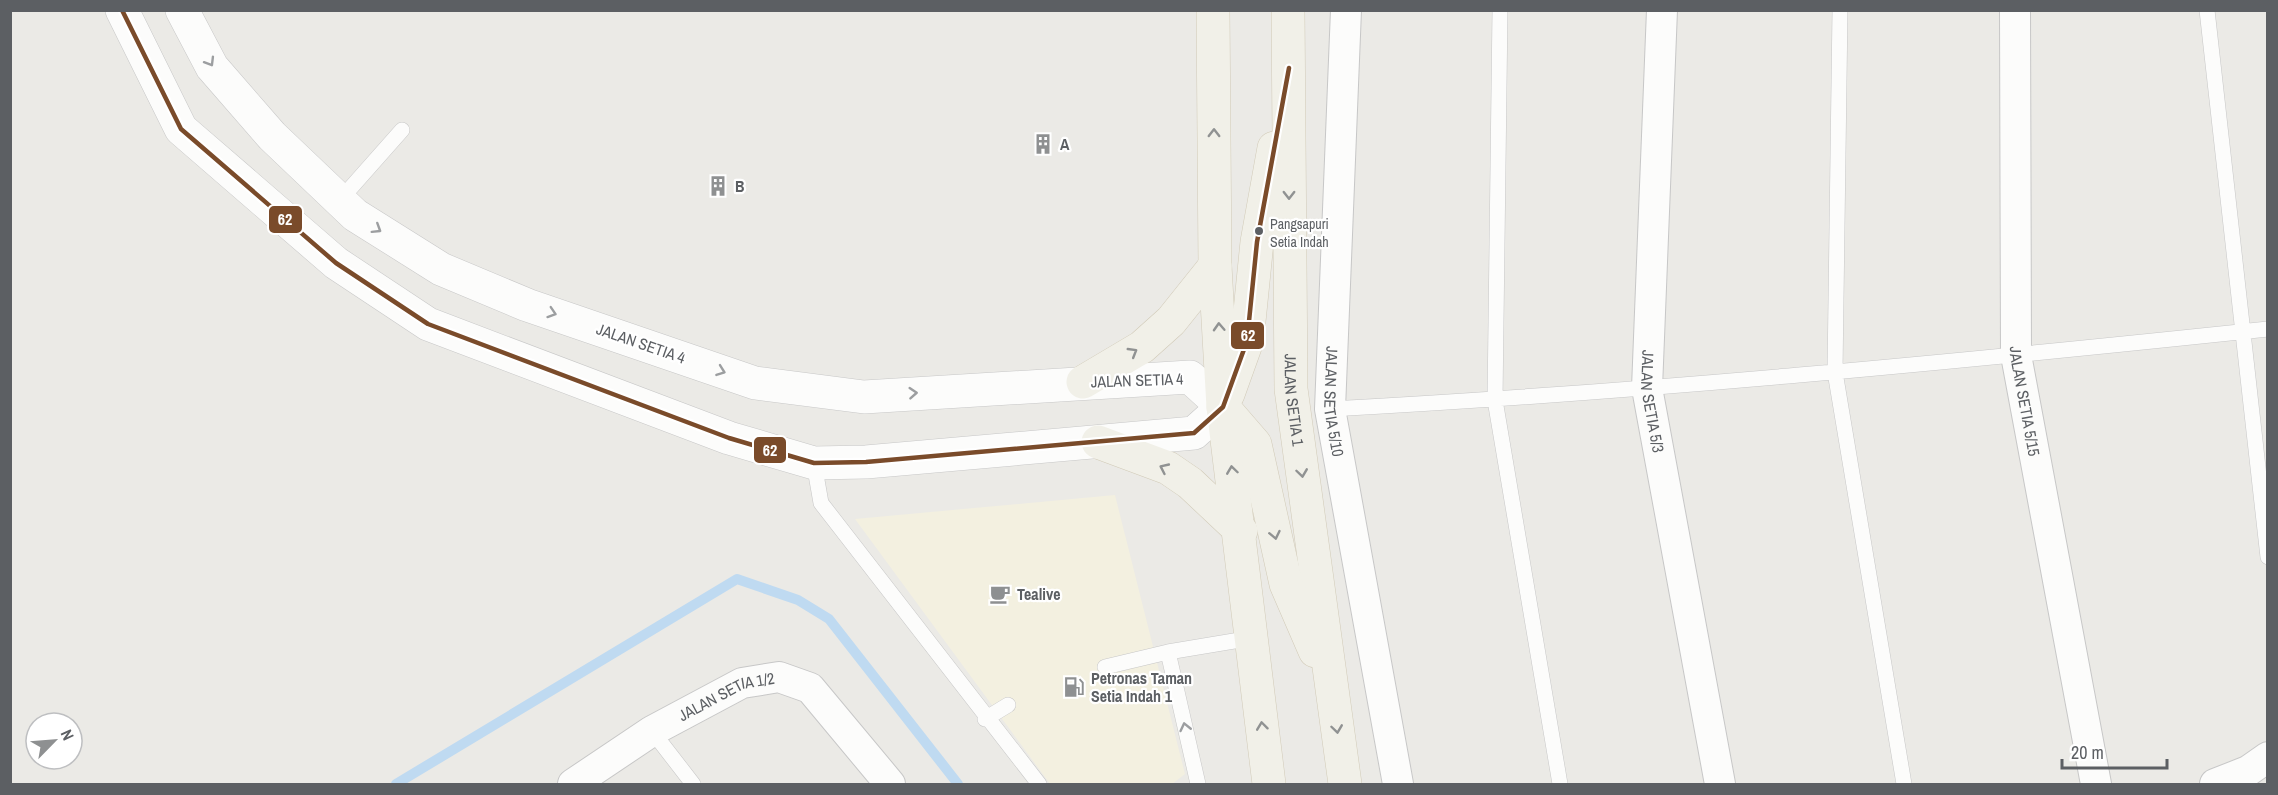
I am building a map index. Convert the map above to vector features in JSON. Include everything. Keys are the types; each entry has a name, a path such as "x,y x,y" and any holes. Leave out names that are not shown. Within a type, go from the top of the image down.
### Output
{"main road":[{"path":"1214,10 1215,266 1223,407 1240,531 1269,784"},
{"name":"JALAN SETIA 1","path":"1288,10 1291,389 1345,784"},
{"path":"1223,407 1247,342 1257,242 1289,68"},
{"path":"1083,382 1142,347 1171,321 1215,266"},
{"path":"1223,407 1255,444 1286,584 1332,690"},
{"path":"1098,442 1167,468 1190,483 1240,531"}],"street":[{"path":"122,10 182,129 336,263 428,324 729,438 814,463 866,462 1194,432 1223,407"},
{"name":"JALAN SETIA 4","path":"182,10 212,67 272,136 355,215 441,269 527,305 755,383 864,397 1190,376 1223,407"},
{"name":"JALAN SETIA 5/10","path":"1346,10 1330,409 1398,784"},
{"name":"JALAN SETIA 5/3","path":"1662,10 1647,388 1720,784"},
{"name":"JALAN SETIA 5/15","path":"2015,10 2016,355 2096,784"},
{"name":"JALAN SETIA 1/2","path":"573,784 652,731 742,683 779,677 810,688 890,784"},
{"path":"2215,784 2248,771 2268,757"}],"lane":[{"path":"1500,10 1495,400 1560,784"},
{"path":"1840,10 1835,372 1904,784"},
{"path":"2207,10 2240,332 2268,557"},
{"path":"340,200 402,129"},
{"path":"1330,409 1495,400 1835,372 2268,329"},
{"path":"814,463 821,503 986,719 1039,784"},
{"path":"1105,668 1168,652 1252,638"},
{"path":"1168,652 1198,784"},
{"path":"986,719 1008,705"},
{"path":"652,731 693,784"}],"shaded area":[{"path":"1115,495 1185,774 1172,784 1050,784 855,519"}],"waterway":[{"path":"396,784 737,579 798,600 829,619 958,784"}],"transit line":[{"name":"62","path":"122,10 181,129 336,263 428,324 729,438 814,463 866,462 1194,433 1223,407 1247,341 1257,242 1289,68"}],"place":[{"name":"A","path":"1043,144"},
{"name":"B","path":"718,186"},
{"name":"Pangsapuri Setia Indah","path":"1259,231"},
{"name":"Tealive","path":"1000,594"},
{"name":"Petronas Taman Setia Indah 1","path":"1074,687"}]}
